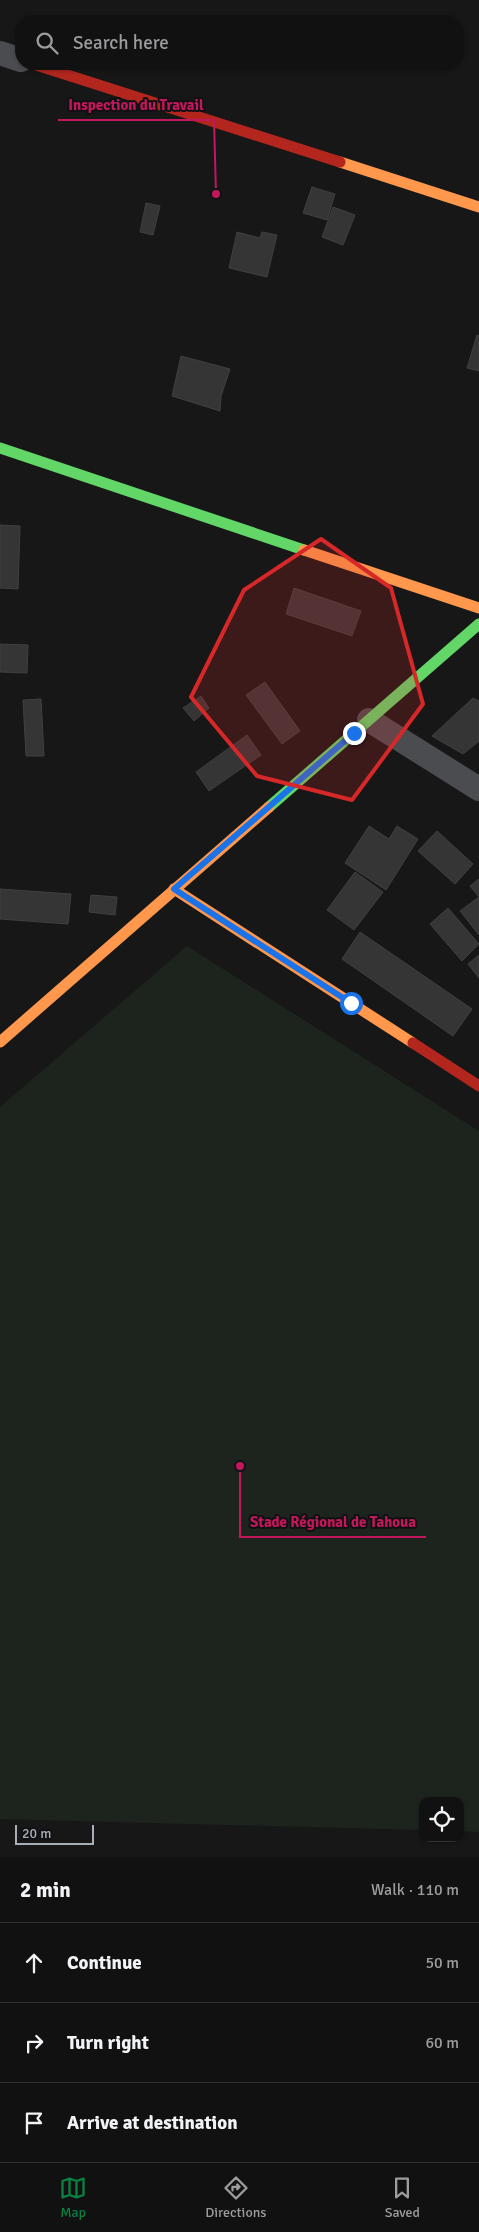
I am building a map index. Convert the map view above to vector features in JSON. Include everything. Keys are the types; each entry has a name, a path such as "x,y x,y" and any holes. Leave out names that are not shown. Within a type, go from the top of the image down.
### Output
{"street":[{"path":"0,53 15,58"},
{"path":"51,70 479,207"},
{"path":"0,448 479,608"},
{"path":"0,1042 479,624"},
{"path":"368,720 479,789"},
{"path":"174,889 479,1086"}],"highlighted area":[{"path":"321,539 391,588 423,704 352,800 257,776 191,697 244,590"}],"shaded area":[{"path":"187,946 479,1131 479,1832 464,1831 464,1797 419,1797 419,1830 0,1819 0,1107"}],"building":[{"path":"312,187 335,194 327,220 303,213"},
{"path":"146,203 160,206 153,235 140,232"},
{"path":"333,207 355,215 343,245 322,237"},
{"path":"237,232 260,238 262,232 277,235 267,277 229,268"},
{"path":"477,335 479,336 479,371 467,368"},
{"path":"181,356 230,369 221,396 220,411 172,396"},
{"path":"0,525 20,526 18,589 0,588"},
{"path":"294,588 361,611 352,636 286,614"},
{"path":"0,644 28,645 27,673 0,672"},
{"path":"265,682 300,731 282,744 246,695"},
{"path":"201,696 209,708 194,721 183,708"},
{"path":"473,698 479,701 479,741 463,754 432,736"},
{"path":"41,699 44,756 26,756 23,700"},
{"path":"247,735 261,755 209,791 196,772"},
{"path":"369,826 389,839 397,826 418,839 386,890 345,863"},
{"path":"437,831 473,864 455,884 418,851"},
{"path":"355,872 383,892 354,930 327,910"},
{"path":"479,879 479,897 470,886"},
{"path":"0,889 71,894 68,924 0,919"},
{"path":"91,895 117,897 115,915 89,912"},
{"path":"479,897 479,935 460,911"},
{"path":"448,908 479,944 462,961 430,924"},
{"path":"360,932 472,1009 453,1036 342,959"},
{"path":"479,955 479,978 468,964"}],"traffic: fast":[{"path":"0,448 304,550"},
{"path":"269,807 479,624"}],"traffic: slow":[{"path":"340,162 479,207"},
{"path":"304,550 479,608"},
{"path":"0,1042 269,807"},
{"path":"174,889 413,1043"}],"traffic: jam":[{"path":"52,70 340,162"},
{"path":"413,1043 479,1086"}],"place":[{"name":"Inspection du Travail","path":"216,194"},
{"name":"Stade Régional de Tahoua","path":"240,1466"}],"route":[{"path":"351,1003 174,889 354,733"}]}
